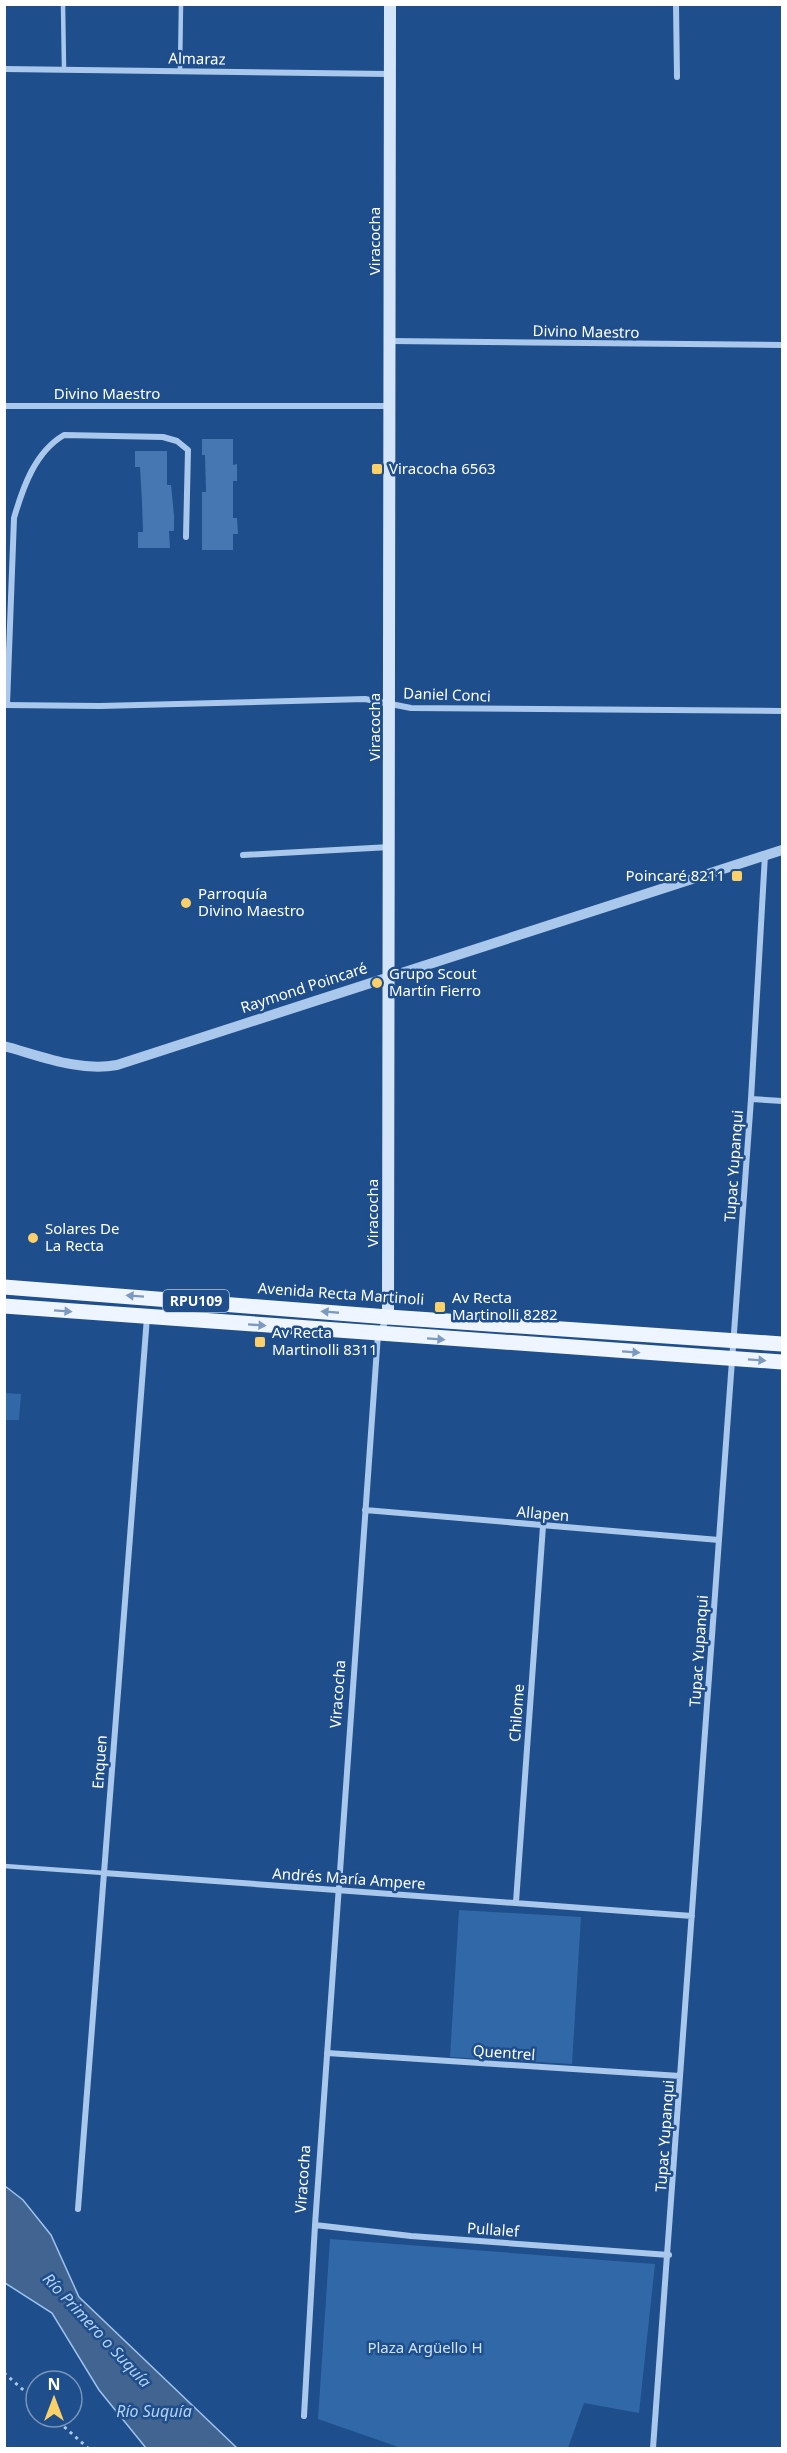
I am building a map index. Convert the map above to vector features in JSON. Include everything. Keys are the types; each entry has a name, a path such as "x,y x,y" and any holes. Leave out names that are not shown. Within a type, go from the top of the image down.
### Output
{"main road":[{"name":"Viracocha","path":"388,1317 390,4"},
{"name":"Avenida Recta Martinoli","path":"4,1287 388,1317 783,1344"},
{"name":"RPU109","path":"4,1306 783,1362"}],"street":[{"path":"676,4 677,77"},
{"name":"Almaraz","path":"4,69 390,74"},
{"name":"Divino Maestro","path":"390,341 652,346 783,345"},
{"name":"Divino Maestro","path":"4,406 390,406"},
{"path":"6,705 14,518 22,489 35,465 55,441 64,435 163,436 177,441 188,450 186,537"},
{"name":"Daniel Conci","path":"6,705 100,706 365,699 411,708 783,711"},
{"path":"243,855 390,847"},
{"name":"Raymond Poincaré","path":"4,1046 82,1067 98,1068 117,1065 783,850"},
{"name":"Tupac Yupanqui","path":"653,2448 669,2255 751,1099 765,855"},
{"path":"751,1099 783,1101"},
{"name":"Enquen","path":"78,2209 147,1316"},
{"name":"Viracocha","path":"304,2416 315,2225 378,1334 388,1317"},
{"name":"Allapen","path":"365,1510 719,1540"},
{"name":"Chilome","path":"516,1902 543,1526"},
{"name":"Andrés María Ampere","path":"104,1873 692,1916"},
{"name":"Quentrel","path":"327,2053 680,2076"},
{"name":"Pullalef","path":"315,2225 411,2236 669,2255"}],"lane":[{"path":"63,4 64,69"},
{"path":"180,70 181,4"},
{"name":"Andrés María Ampere","path":"4,1866 104,1873"}],"path":[{"path":"4,2373 24,2390"},
{"path":"67,2429 88,2448"}],"green space":[{"path":"5,1393 21,1394 19,1420 5,1420"},
{"path":"459,1910 581,1917 572,2064 450,2057"},
{"name":"Plaza Argüello H","path":"330,2239 655,2264 639,2413 584,2403 568,2448 401,2448 318,2419"}],"water":[{"name":"Río Suquía","path":"5,2186 23,2200 51,2235 79,2297 237,2448 146,2448 99,2390 52,2313 5,2283"}],"building":[{"path":"202,439 233,439 233,465 237,464 237,481 233,481 233,518 237,518 238,534 233,534 233,550 202,550 202,492 206,492"},
{"path":"135,451 167,451 167,485 171,485 174,515 174,531 169,531 170,548 138,548 138,532 143,532 140,467 135,467"}],"place":[{"name":"Viracocha 6563","path":"377,469"},
{"name":"Poincaré 8211","path":"737,876"},
{"name":"Parroquía Divino Maestro","path":"186,903"},
{"name":"Grupo Scout Martín Fierro","path":"377,983"},
{"name":"Solares De La Recta","path":"33,1238"},
{"name":"Av Recta Martinolli 8282","path":"440,1307"},
{"name":"Av Recta Martinolli 8311","path":"260,1342"}],"water label":[{"name":"Río Primero o Suquía","path":"97,2330"}]}
